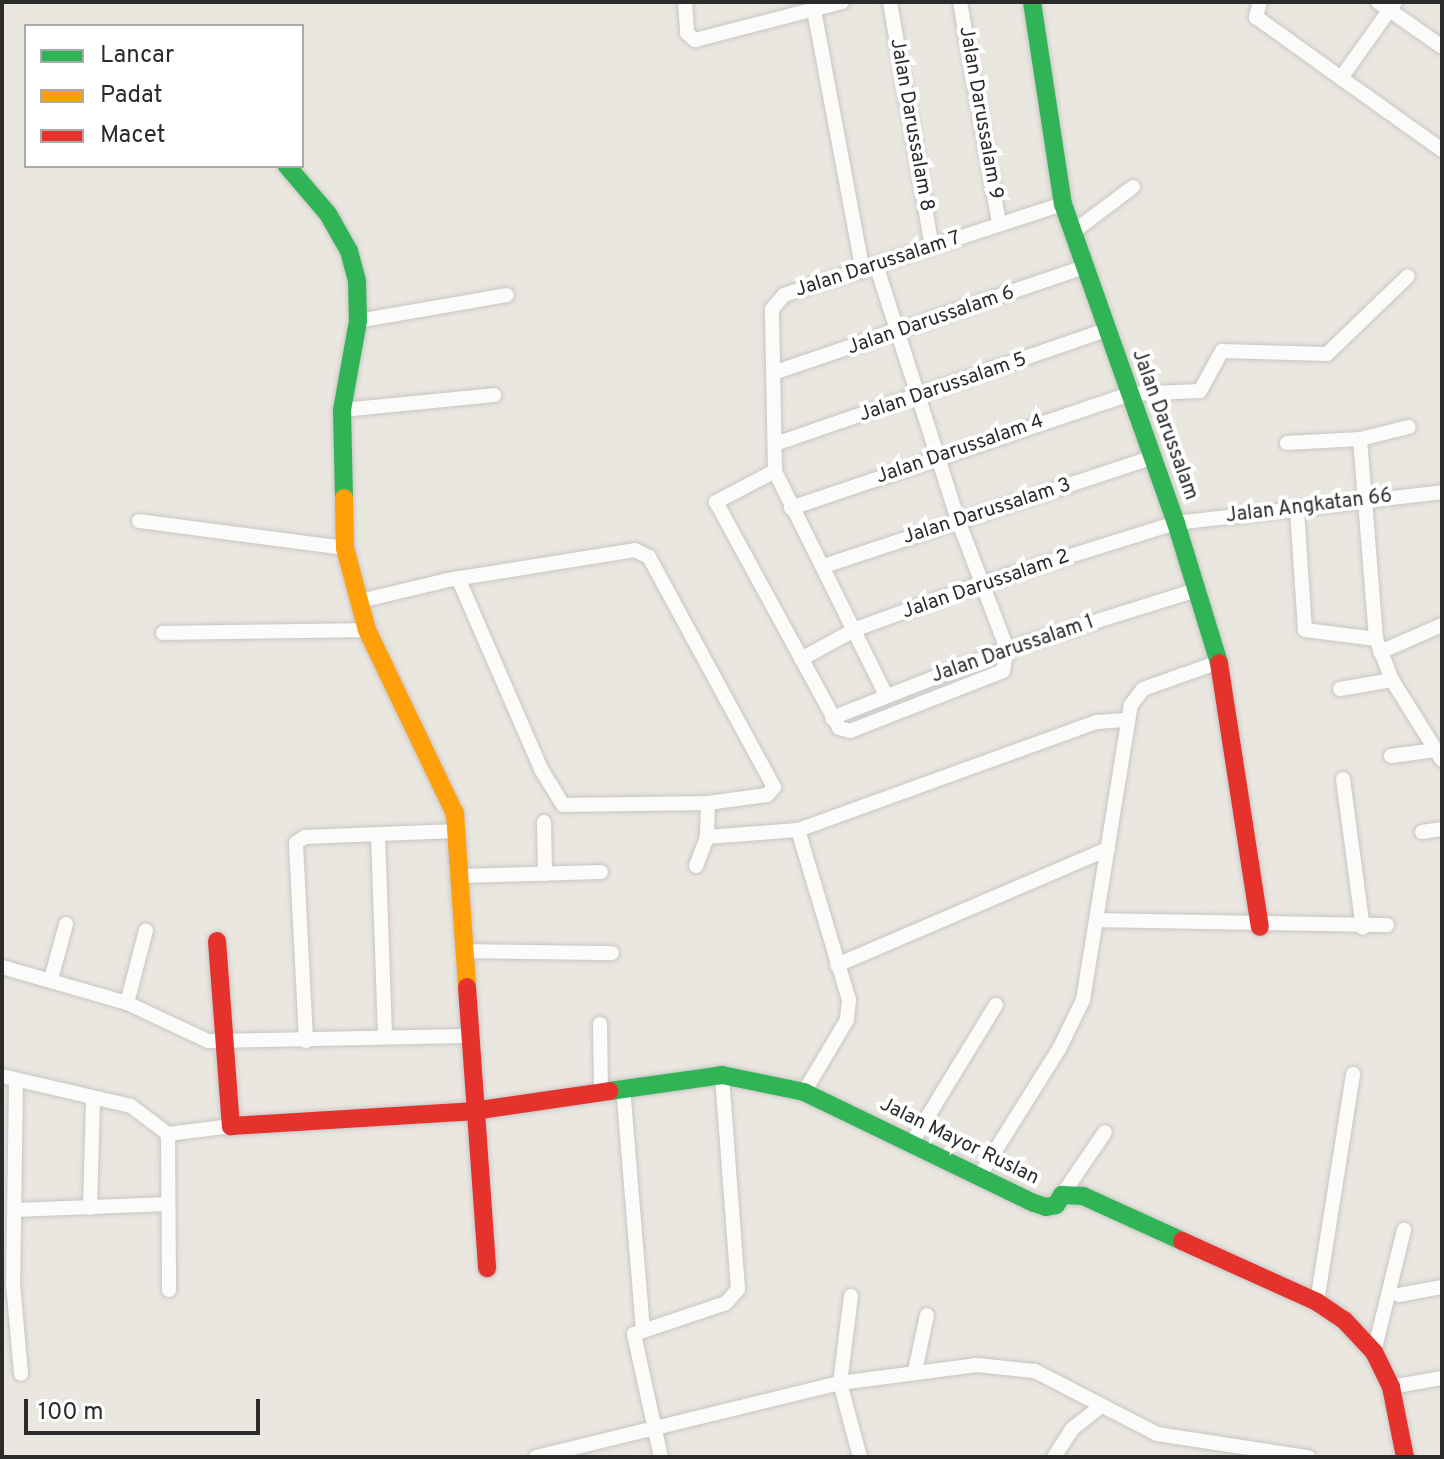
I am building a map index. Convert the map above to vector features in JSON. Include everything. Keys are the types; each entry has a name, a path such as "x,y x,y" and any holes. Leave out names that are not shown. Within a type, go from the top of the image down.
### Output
{"street":[{"path":"685,2 687,33 695,40 842,2"},
{"name":"Jalan Darussalam 8","path":"890,2 932,247"},
{"name":"Jalan Darussalam 9","path":"960,2 999,224"},
{"name":"Jalan Darussalam","path":"1032,2 1063,204 1176,523 1219,662 1260,927"},
{"path":"1260,2 1256,17 1442,150"},
{"path":"1341,78 1387,5 1442,47"},
{"path":"775,471 716,502 832,718 850,731 998,675 1007,666 1007,649 958,520 940,457 897,333 870,269 814,10"},
{"path":"289,168 328,214 349,251 358,321 342,410 345,548 367,630 455,814 473,1111 487,1268"},
{"path":"1073,232 1133,187"},
{"name":"Jalan Darussalam 7","path":"886,695 856,629 791,508 775,471 778,443 776,300 1063,204"},
{"name":"Jalan Darussalam 6","path":"776,372 1085,267"},
{"name":"Jalan Darussalam 4","path":"791,508 1129,394 1200,391 1214,357 1234,349 1327,354 1408,276"},
{"path":"358,321 507,295"},
{"name":"Jalan Darussalam 5","path":"778,443 918,399 1107,330"},
{"path":"342,410 494,395"},
{"path":"1287,443 1360,439 1409,427"},
{"path":"1360,439 1378,646 1392,680 1439,755"},
{"name":"Jalan Darussalam 3","path":"824,566 1151,458"},
{"name":"Jalan Angkatan 66","path":"1176,523 1442,492"},
{"path":"1297,510 1305,630 1378,646 1442,625"},
{"path":"139,521 345,548"},
{"name":"Jalan Darussalam 2","path":"801,659 856,629 983,583 1176,523"},
{"path":"360,601 458,578 554,567 635,550 649,557 774,787 767,795 708,803 563,805 541,769 458,578"},
{"name":"Jalan Darussalam 1","path":"832,718 1007,649 1197,590"},
{"path":"163,633 367,630"},
{"path":"980,1175 1072,1026 1083,1000 1128,720 1143,689 1219,662"},
{"path":"1340,689 1392,680"},
{"path":"707,837 798,830 1097,722 1128,720"},
{"path":"1391,756 1439,755"},
{"path":"1343,779 1363,928"},
{"path":"696,866 707,837 708,803"},
{"path":"544,822 545,874"},
{"path":"1422,832 1442,829"},
{"path":"798,830 837,965 845,980 847,1020 804,1092"},
{"path":"306,1041 296,843 305,837 456,831"},
{"path":"378,835 385,1037"},
{"path":"837,965 1108,849"},
{"path":"461,876 601,872"},
{"path":"1098,920 1260,927 1363,928 1387,925"},
{"path":"51,979 66,924"},
{"path":"127,1003 146,930"},
{"path":"21,1374 8,1238 15,1210 9,1078 131,1106 168,1134 231,1126 217,941"},
{"path":"464,951 612,953"},
{"path":"2,967 127,1003 208,1041 226,1044 470,1036"},
{"path":"911,1144 996,1005"},
{"path":"600,1024 601,1090"},
{"path":"1317,1302 1353,1074"},
{"path":"661,1457 633,1339 643,1328 726,1303 738,1289 722,1075"},
{"name":"Jalan Mayor Ruslan","path":"231,1126 473,1111 601,1090 722,1075 804,1092 1046,1207 1056,1205 1062,1195 1095,1201 1317,1302 1344,1320 1374,1352 1391,1387 1405,1457"},
{"path":"623,1087 643,1328"},
{"path":"90,1208 93,1098"},
{"path":"1062,1195 1105,1132"},
{"path":"168,1134 169,1290"},
{"path":"15,1210 168,1204"},
{"path":"1374,1352 1404,1230"},
{"path":"1399,1295 1442,1287"},
{"path":"851,1296 840,1383 860,1457"},
{"path":"915,1371 927,1315"},
{"path":"536,1457 840,1383 915,1371 1010,1366 1035,1371 1099,1408 1157,1434 1192,1442 1308,1457"},
{"path":"1391,1387 1442,1378"},
{"path":"1054,1457 1072,1429 1099,1408"}],"traffic: fast":[{"path":"1032,2 1063,204 1176,523 1219,663"},
{"path":"289,168 328,214 349,251 357,281 358,321 342,410 344,498"},
{"path":"610,1091 722,1075 804,1092 1034,1203 1046,1207 1056,1205 1062,1195 1083,1196 1182,1241"}],"traffic: slow":[{"path":"344,498 345,548 367,630 455,814 467,987"}],"traffic: jam":[{"path":"1219,663 1260,927"},
{"path":"217,941 231,1126 473,1111 610,1091"},
{"path":"467,987 487,1268"},
{"path":"1182,1241 1317,1302 1344,1320 1374,1352 1391,1387 1405,1457"}]}
